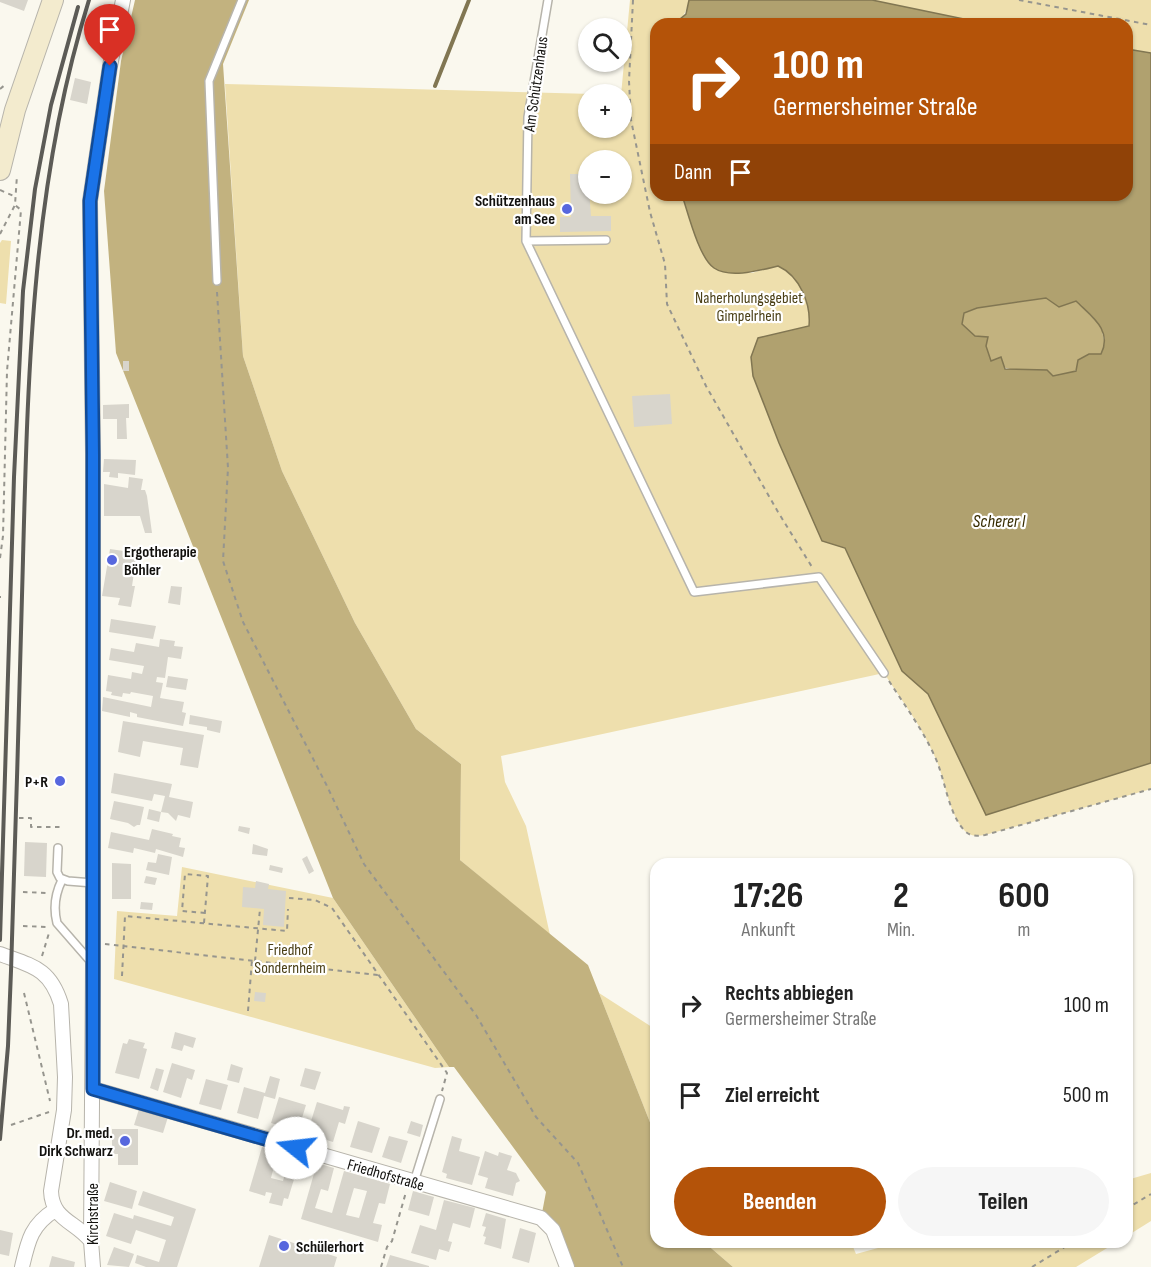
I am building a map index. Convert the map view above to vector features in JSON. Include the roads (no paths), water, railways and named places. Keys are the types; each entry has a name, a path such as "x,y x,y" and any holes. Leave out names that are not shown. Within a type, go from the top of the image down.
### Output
{"main road":[{"path":"0,170 7,110 53,0"}],"street":[{"name":"Kirchstraße","path":"93,1267 91,1241 93,454 90,201 110,66 123,0"},
{"path":"0,954 42,971 53,984 61,1004 65,1094 51,1201 55,1210 91,1241"},
{"name":"Friedhofstraße","path":"93,1089 541,1218 553,1230 567,1267"},
{"path":"22,1267 33,1229 55,1210"}],"lane":[{"path":"217,281 209,81 242,0"},
{"name":"Am Schützenhaus","path":"526,241 528,117 548,0"},
{"path":"606,240 526,241 694,592 819,577 884,673"},
{"path":"58,848 57,872 62,880"},
{"path":"62,880 93,883"},
{"path":"62,880 56,893 57,923 93,965"},
{"path":"412,1182 440,1099"}],"water":[{"path":"689,0 872,0 959,18 681,18 686,14"},
{"name":"Scherer I","path":"1133,50 1151,53 1151,763 986,815 928,694 902,671 845,548 822,541 779,443 753,376 751,357 758,338 809,326 806,300 792,276 778,266 737,273 728,273 714,268 704,255 684,201 1133,201","holes":["1046,298 1059,307 1076,301 1099,324 1104,345 1101,354 1089,354 1078,360 1076,371 1053,376 1047,370 1005,369 1001,357 991,361 986,346 988,337 975,336 962,324 964,313 977,308"]}],"waterway":[{"path":"435,86 469,0"}],"railway":[{"path":"0,1139 8,1046 27,418 36,277 55,138 70,69 89,0"},
{"path":"0,940 14,477 23,291 35,189 51,105 78,7"}],"place":[{"name":"Schützenhaus am See","path":"567,209"},
{"name":"Ergotherapie Böhler","path":"112,560"},
{"name":"P+R","path":"60,781"},
{"name":"Dr. med. Dirk Schwarz","path":"125,1141"},
{"name":"Schülerhort","path":"284,1246"}],"park label":[{"name":"Naherholungsgebiet Gimpelrhein","path":"749,306"},
{"name":"Friedhof Sondernheim","path":"290,958"}]}
